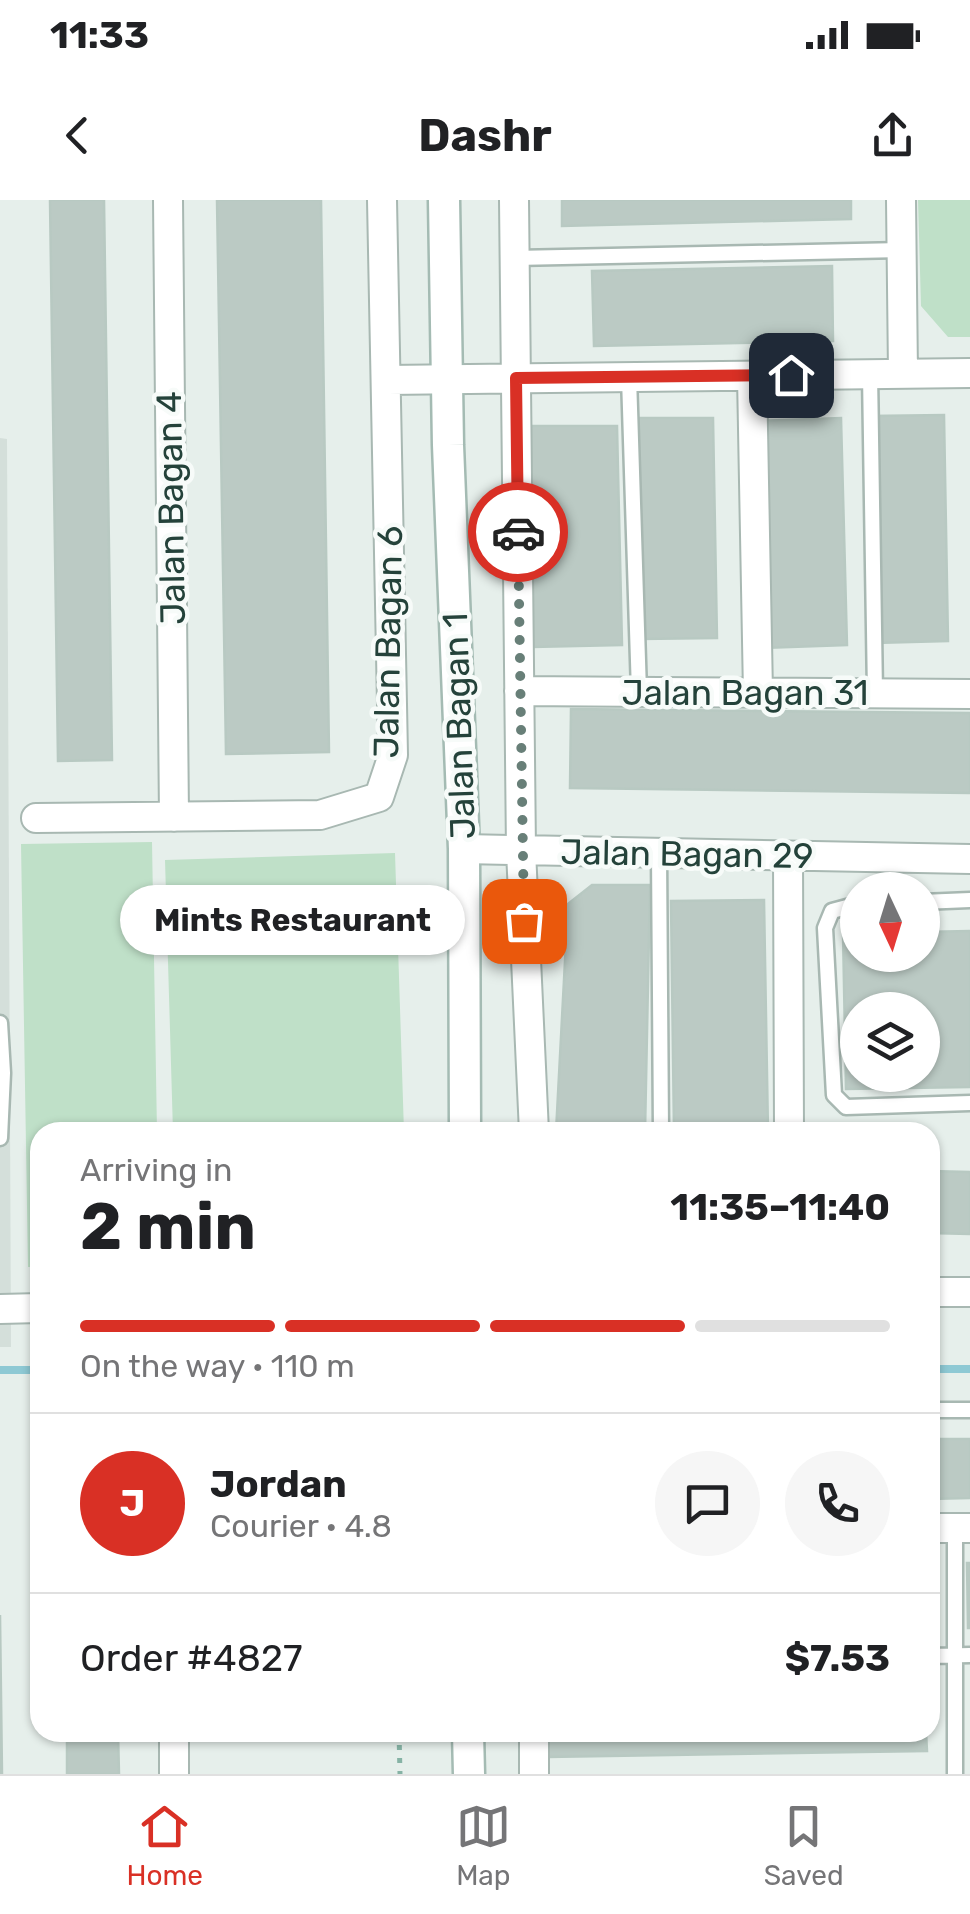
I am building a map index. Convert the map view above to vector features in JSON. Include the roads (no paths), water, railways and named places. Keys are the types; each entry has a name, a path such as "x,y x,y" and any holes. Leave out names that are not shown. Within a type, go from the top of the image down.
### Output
{"street":[{"name":"Jalan Bagan 4","path":"168,200 174,817"},
{"name":"Jalan Bagan 6","path":"36,818 320,815 379,797 393,755 382,200"},
{"name":"Jalan Bagan 1","path":"444,200 464,850 465,1122"},
{"name":"Jalan Bagan 1","path":"514,200 521,851 534,1122"},
{"path":"901,200 903,374"},
{"path":"388,380 970,373"},
{"path":"752,376 758,693"},
{"name":"Jalan Bagan 31","path":"519,690 970,694"},
{"name":"Jalan Bagan 29","path":"464,850 970,860"},
{"path":"788,856 789,1122"},
{"path":"940,1292 970,1292"},
{"path":"0,1309 30,1308"},
{"path":"174,1742 174,1774"},
{"path":"468,1742 469,1774"},
{"path":"534,1742 534,1774"}],"lane":[{"path":"515,258 902,250"},
{"path":"870,374 875,694"},
{"path":"629,377 639,692"},
{"path":"659,854 660,1122"},
{"path":"940,901 970,900"},
{"path":"840,909 832,911 825,928 834,1096 846,1107 970,1103"},
{"path":"0,1023 0,1138"},
{"path":"940,1410 970,1410"},
{"path":"952,1528 962,1655 955,1774"}],"waterway":[{"path":"940,1369 970,1369"},
{"path":"0,1370 30,1370"}],"place":[{"name":"Mints Restaurant","path":"524,921"}]}
